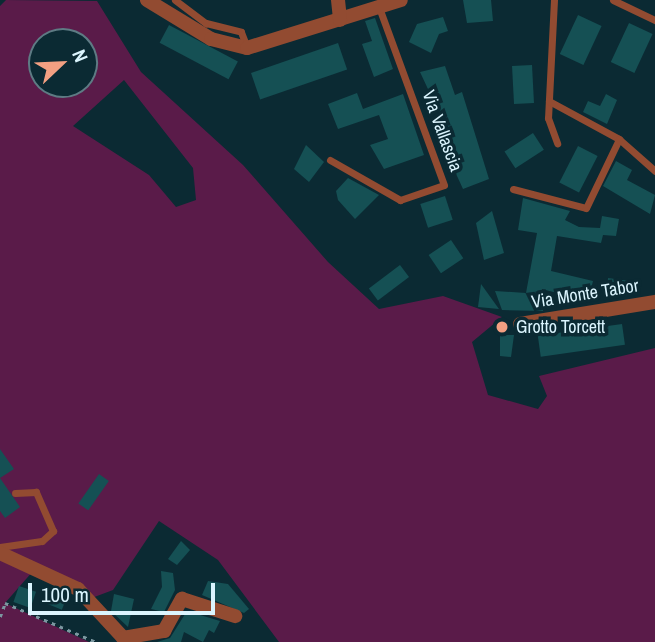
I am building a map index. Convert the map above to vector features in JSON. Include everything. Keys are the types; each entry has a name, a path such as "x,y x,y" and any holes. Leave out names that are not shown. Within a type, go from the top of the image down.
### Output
{"street":[{"path":"147,0 211,39 247,48 401,0"},
{"path":"338,0 340,20"},
{"name":"Via Monte Tabor","path":"520,324 655,302"},
{"path":"0,553 78,589 125,640 164,631 182,599 235,616"}],"lane":[{"path":"175,0 206,23 241,32 247,48"},
{"path":"554,0 549,101 557,143"},
{"path":"613,0 655,20"},
{"name":"Via Vallascia","path":"330,160 400,200 444,185 379,7"},
{"path":"549,101 619,139 655,171"},
{"path":"513,189 586,208 619,139"},
{"path":"0,547 43,541 53,531 36,492 15,493"}],"path":[{"path":"0,617 5,603 96,642"}],"shaded area":[{"path":"6,0 97,1 141,72 243,165 328,262 379,309 443,296 502,317 472,342 488,395 538,409 547,396 539,376 655,348 655,642 279,642 218,560 159,521 113,590 89,599 34,570 5,603 89,642 0,642 0,6","holes":["124,80 193,168 196,200 176,207 149,175 73,126"]}],"building":[{"path":"463,0 491,0 493,21 467,23"},
{"path":"578,15 602,26 583,65 560,54"},
{"path":"443,17 448,31 439,34 431,53 409,42 417,24"},
{"path":"375,18 393,69 374,77 362,44 372,41 365,21"},
{"path":"629,23 653,34 634,73 611,62"},
{"path":"169,25 238,62 228,79 160,43"},
{"path":"338,43 347,69 260,99 251,73"},
{"path":"532,65 534,103 514,104 512,66"},
{"path":"445,66 455,95 462,92 489,179 463,189 439,137 448,134 420,72"},
{"path":"357,93 363,109 403,94 424,155 384,169 370,145 388,139 379,115 338,129 328,104"},
{"path":"606,94 617,100 607,124 583,112 588,101 600,106"},
{"path":"533,133 544,150 515,168 504,152"},
{"path":"306,145 324,162 309,182 294,169"},
{"path":"578,146 598,156 579,193 559,183"},
{"path":"616,161 632,170 627,180 655,195 650,214 603,186"},
{"path":"348,178 379,195 355,219 338,200 336,191"},
{"path":"445,196 453,220 428,228 420,204"},
{"path":"523,198 570,211 565,220 579,227 600,228 602,216 619,219 616,236 603,235 601,243 557,236 551,271 593,281 588,301 542,289 543,311 502,310 495,291 526,293 537,233 518,230"},
{"path":"492,211 504,253 484,260 476,223"},
{"path":"451,240 463,258 441,273 429,255"},
{"path":"400,265 409,277 378,300 369,288"},
{"path":"608,278 630,281 630,296 607,295"},
{"path":"481,284 499,309 478,307"},
{"path":"622,324 625,345 541,357 538,336"},
{"path":"500,335 514,335 511,357 500,356"},
{"path":"0,449 14,469 0,478"},
{"path":"99,474 109,481 88,510 78,503"},
{"path":"0,478 20,507 5,518 0,511"},
{"path":"181,541 190,550 177,565 168,559"},
{"path":"161,571 173,573 175,590 164,612 151,609 162,587"},
{"path":"208,581 228,584 249,609 244,613 202,595"},
{"path":"19,586 36,592 30,608 13,602"},
{"path":"53,589 68,595 62,610 47,604"},
{"path":"114,594 134,599 128,627 111,611"},
{"path":"187,611 220,621 214,633 209,630 203,642 184,632 181,642 157,642 170,638"}],"place":[{"name":"Grotto Torcett","path":"502,327"}]}
